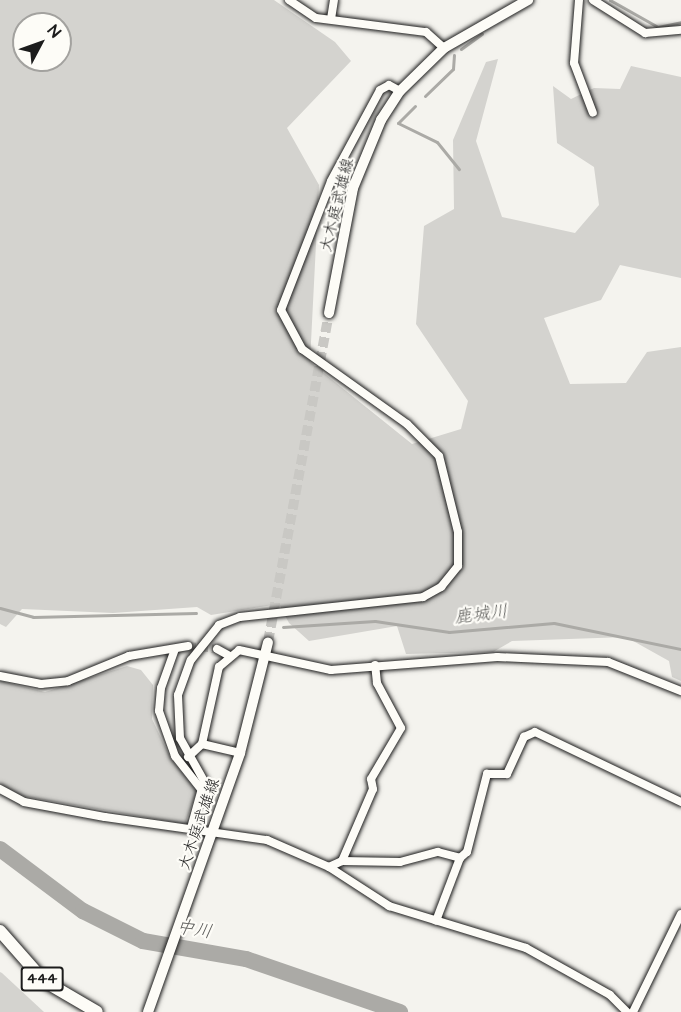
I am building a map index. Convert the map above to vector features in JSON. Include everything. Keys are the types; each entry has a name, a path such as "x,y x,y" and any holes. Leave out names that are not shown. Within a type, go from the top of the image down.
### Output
{"highway":[{"name":"444","path":"0,931 44,981 97,1012"}],"main road":[{"name":"大木庭武雄線","path":"329,313 358,171 400,91 444,48 528,0"},
{"name":"大木庭武雄線","path":"148,1012 240,753 267,642"}],"street":[{"path":"289,0 316,18 426,32 444,48"},
{"path":"331,19 334,0"},
{"path":"579,0 574,63 593,113"},
{"path":"593,0 645,33 681,30"},
{"path":"191,828 204,781 188,757 177,718 183,676 219,625 240,617 423,597 441,587 458,566 458,532 439,456 407,424 302,349 281,310 331,181 380,90 389,85 400,91"},
{"path":"0,676 41,684 68,681 129,656 188,646"},
{"path":"175,649 160,688 159,711 176,756 201,789"},
{"path":"217,649 228,654"},
{"path":"188,757 202,744 219,667 228,654 239,650 331,670 375,665 550,657 608,662 681,691"},
{"path":"342,861 373,789 371,779 401,728 377,682 375,665"},
{"path":"436,921 460,858 467,852 487,774 507,774 524,737 535,732 681,802"},
{"path":"202,744 240,753"},
{"path":"0,789 24,802 267,840 330,867 389,906 526,948 610,995 627,1012"},
{"path":"330,867 342,861 400,862 438,852 460,858"},
{"path":"633,1012 681,914"}],"shaded area":[{"path":"0,0 274,0 335,42 351,61 287,128 319,185 310,362 412,444 461,429 468,401 416,324 424,226 454,209 453,140 486,62 498,59 476,141 502,217 575,233 599,205 594,167 557,143 553,86 571,99 594,88 620,89 631,66 681,77 681,278 620,265 601,300 544,318 570,384 626,383 647,352 681,347 681,681 672,677 669,661 626,637 512,641 493,652 406,654 397,626 309,641 289,623 279,604 211,615 197,607 113,613 22,609 6,627 0,624"},
{"path":"127,666 141,670 153,685 152,719 171,759 197,791 185,824 22,796 0,784 0,681 45,692"},
{"path":"0,972 2,973 44,1012 0,1012"}],"waterway":[{"path":"610,0 658,27 681,22"},
{"path":"461,49 482,34"},
{"path":"425,96 453,69 454,55"},
{"path":"415,106 398,123 437,142 459,169"},
{"name":"鹿城川","path":"0,608 33,617 196,613"},
{"name":"鹿城川","path":"283,627 375,621 449,632 554,623 681,649"},
{"name":"中川","path":"0,849 83,911 143,941 246,959 400,1012"}],"tunnel":[{"path":"268,642 329,313"},
{"path":"188,646 217,649"}]}
